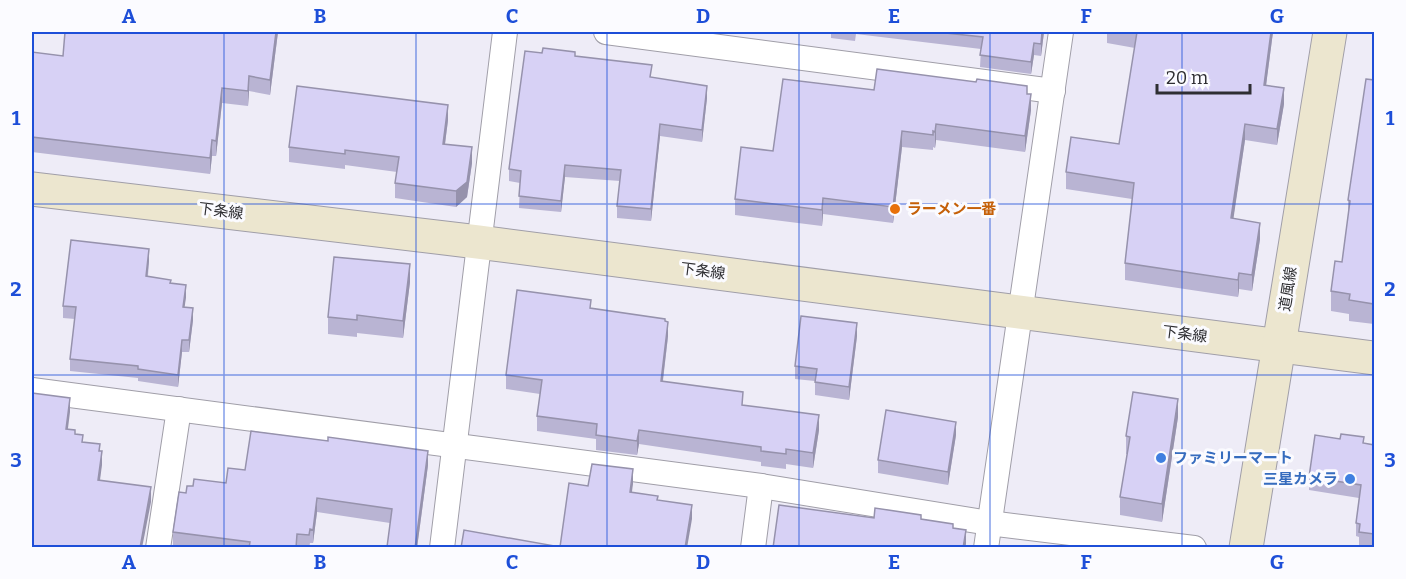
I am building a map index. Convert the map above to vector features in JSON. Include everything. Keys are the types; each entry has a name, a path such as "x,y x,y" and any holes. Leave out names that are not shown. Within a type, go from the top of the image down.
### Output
{"street":[{"path":"442,548 505,32"},
{"path":"606,32 1053,91"},
{"path":"986,548 1061,32"},
{"name":"道風線","path":"1246,548 1330,32"},
{"name":"下条線","path":"32,189 478,242 1374,358"},
{"path":"32,390 761,486 989,523 1194,548"},
{"path":"158,548 179,409"},
{"path":"753,548 761,486"}],"building":[{"path":"65,32 276,32 270,80 249,76 248,91 222,88 216,141 212,140 210,158 32,137 32,52 63,56"},
{"path":"936,32 1042,32 1041,44 1034,43 1031,62 980,55 983,37"},
{"path":"1137,32 1271,32 1264,85 1284,88 1277,129 1245,124 1231,218 1260,223 1252,275 1239,273 1238,280 1125,263 1134,183 1066,172 1071,137 1119,144"},
{"path":"543,48 575,52 575,56 652,65 650,77 707,86 702,130 660,124 651,209 617,206 621,170 565,165 561,201 519,196 521,171 509,169 525,51 542,53"},
{"path":"877,69 1027,86 1027,94 1031,94 1025,136 936,124 933,135 902,131 893,207 823,198 822,210 735,199 741,147 773,151 783,79 874,90"},
{"path":"1366,79 1374,80 1374,304 1349,300 1350,294 1331,291 1335,261 1342,262 1350,201 1348,200"},
{"path":"297,86 448,105 443,144 472,147 467,182 456,191 395,183 399,157 345,150 345,154 289,147"},
{"path":"71,240 149,249 146,276 186,285 183,307 193,308 189,340 182,340 178,375 138,369 138,366 70,359 76,307 63,306"},
{"path":"334,257 410,264 403,321 357,315 357,320 328,317"},
{"path":"517,290 591,300 590,308 665,319 668,322 661,381 743,392 742,405 819,415 813,453 786,449 786,454 761,451 761,447 639,430 637,441 596,435 597,424 537,416 542,380 506,375"},
{"path":"801,316 857,323 849,387 815,382 817,369 795,366"},
{"path":"1133,392 1178,399 1162,504 1120,497 1130,437 1126,436"},
{"path":"32,393 70,398 66,429 75,430 75,434 83,435 82,442 100,444 99,451 102,451 98,480 151,487 140,548 43,548 36,546 32,548"},
{"path":"886,410 956,422 948,472 878,460"},
{"path":"251,431 328,441 328,437 428,451 415,548 387,547 392,509 317,498 313,530 310,529 309,535 297,534 296,548 249,548 250,542 173,532 179,492 186,493 187,486 193,486 194,479 226,483 228,468 245,470"},
{"path":"1341,434 1364,437 1363,443 1374,445 1374,534 1359,532 1360,524 1356,523 1361,485 1309,477 1315,435 1340,439"},
{"path":"592,464 633,469 630,492 658,496 657,500 692,505 685,548 461,548 464,530 560,547 569,483 588,486"},
{"path":"779,505 874,518 875,508 921,515 921,519 953,524 953,528 966,530 963,548 773,548"}],"place":[{"name":"ラーメン一番","path":"895,209"},
{"name":"ファミリーマート","path":"1161,458"},
{"name":"三星カメラ","path":"1350,479"}]}
